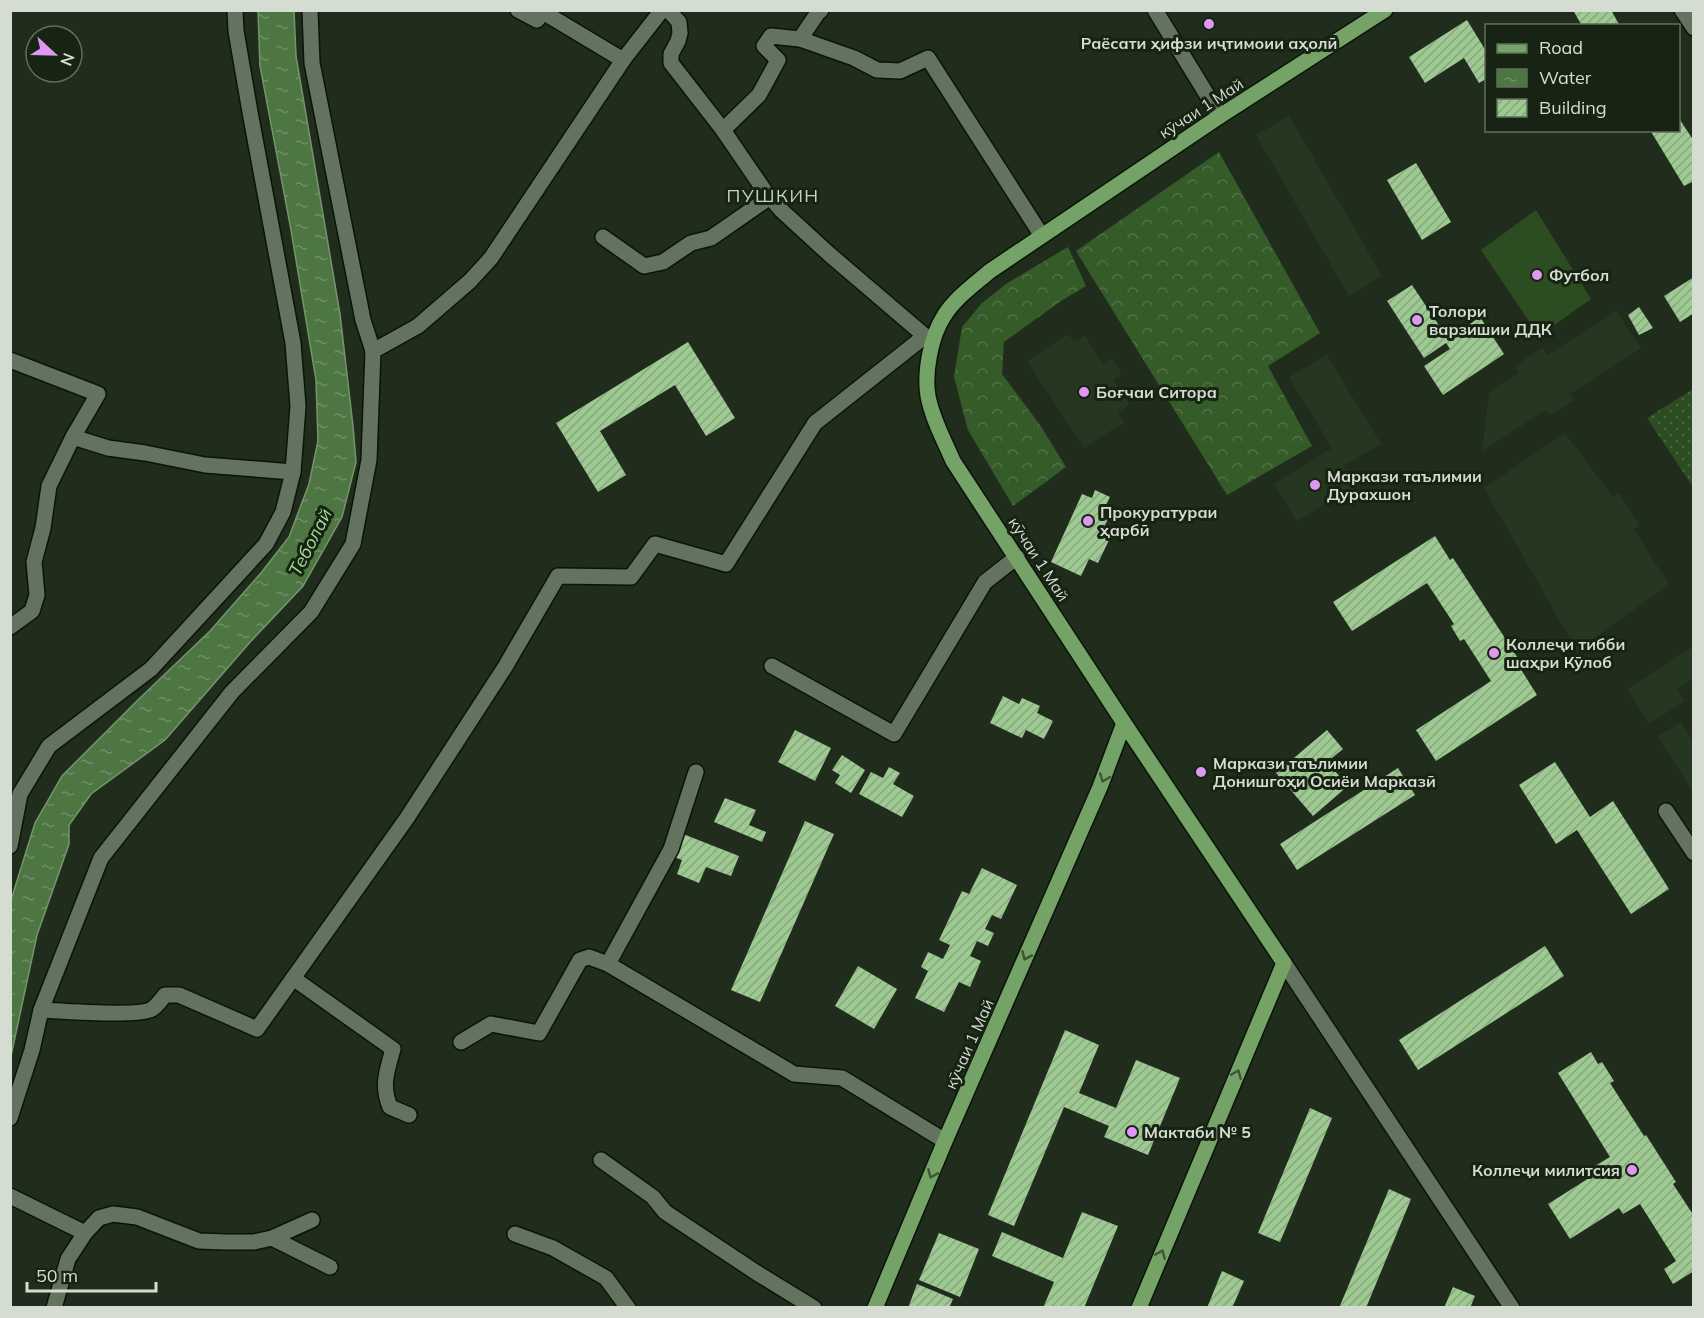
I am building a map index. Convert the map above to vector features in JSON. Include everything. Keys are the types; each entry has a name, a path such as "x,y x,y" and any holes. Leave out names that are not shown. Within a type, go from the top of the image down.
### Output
{"main road":[{"name":"кӯчаи 1 Май","path":"875,1308 1100,787 1124,723 953,460 937,424 928,396 929,339 944,316 966,291 990,271 1221,116 1385,10"},
{"path":"1124,723 1284,963 1139,1308"}],"street":[{"path":"10,846 20,794 49,746 151,669 266,544 283,512 293,472 298,406 293,343 246,89 236,31 235,10"},
{"path":"10,1118 32,1050 41,1010 101,858 232,692 311,612 353,544 369,460 373,351 363,320 312,63 310,10"},
{"path":"373,351 418,326 470,281 491,258 623,60 662,10"},
{"path":"41,1010 89,1013 140,1012 152,1010 165,996 179,995 257,1029 407,818 505,667 558,576 631,577 655,544 726,564 814,423 929,339 829,254 770,197 723,130 671,63 671,54 680,33 679,22 668,10"},
{"path":"800,39 821,10"},
{"path":"1155,10 1221,116"},
{"path":"1682,10 1694,28"},
{"path":"513,13 537,20 543,12 623,60"},
{"path":"723,130 759,95 778,60 764,46 771,36 800,39 854,58 877,70 900,71 928,58 1042,236"},
{"path":"603,237 644,266 663,262 691,243 711,238 770,197"},
{"path":"10,360 98,394 73,437 49,486 43,528 34,562 37,595 32,611 10,627"},
{"path":"73,437 108,448 205,465 293,472"},
{"path":"772,666 894,734 985,582 1017,557"},
{"path":"608,964 671,849 696,772"},
{"path":"1666,811 1694,853"},
{"path":"461,1042 492,1024 539,1033 580,960 589,957 608,964 794,1074 842,1078 945,1142"},
{"path":"1284,963 1512,1308"},
{"path":"293,978 393,1049 385,1076 385,1094 390,1107 409,1115"},
{"path":"601,1160 653,1197 665,1212 814,1308"},
{"path":"10,1196 86,1233"},
{"path":"54,1308 68,1260 99,1218 113,1214 136,1217 199,1241 254,1242 272,1238 312,1220"},
{"path":"515,1234 553,1248 606,1278 628,1308"},
{"path":"272,1238 330,1267"}],"shaded area":[{"path":"1289,116 1382,276 1349,296 1256,135"},
{"name":"Футбол","path":"1536,210 1591,299 1539,336 1481,250"},
{"path":"1616,311 1641,348 1570,394 1574,400 1550,415 1546,410 1482,451 1489,393 1519,373 1515,366 1542,348 1548,355"},
{"name":"Боғчаи Ситора","path":"1068,334 1074,342 1085,336 1103,365 1112,359 1122,374 1113,380 1129,405 1118,413 1124,422 1084,448 1027,361"},
{"path":"1327,355 1381,444 1343,466 1355,486 1297,521 1274,484 1332,448 1289,377"},
{"path":"1693,389 1693,487 1647,418"},
{"path":"1565,433 1613,497 1619,493 1640,526 1634,530 1669,584 1577,651 1484,488"},
{"path":"1693,647 1693,679 1677,689 1685,701 1649,724 1627,689"},
{"path":"1681,722 1693,742 1694,789 1692,790 1658,736"}],"green space":[{"path":"1219,152 1320,333 1268,366 1312,446 1227,495 1076,251"},
{"path":"1068,247 1086,286 1004,342 1002,374 1040,425 1066,467 1013,506 968,430 954,377 962,327 982,303 1006,284"}],"water":[{"name":"Теболай","path":"258,11 294,11 296,56 340,314 356,462 342,517 303,586 251,641 165,740 91,794 69,825 69,844 37,935 11,1056 11,900 35,823 62,776 210,631 261,573 289,537 309,484 318,441 316,380 260,66"}],"building":[{"path":"1573,10 1611,10 1619,24 1581,24"},
{"path":"1467,20 1485,49 1485,80 1479,83 1464,58 1425,83 1409,57"},
{"path":"1680,120 1694,141 1694,181 1684,186 1651,132 1680,132"},
{"path":"1416,163 1451,222 1422,240 1387,180"},
{"path":"1694,277 1694,313 1680,322 1664,296"},
{"path":"1412,285 1448,339 1480,317 1504,354 1443,395 1424,366 1450,349 1446,343 1424,358 1387,301"},
{"path":"1639,307 1653,328 1639,335 1628,315"},
{"path":"688,342 735,418 706,436 675,385 600,431 626,475 598,492 556,423"},
{"name":"Прокуратураи ҳарбӣ","path":"1095,490 1110,497 1106,505 1113,508 1101,534 1110,538 1098,563 1089,559 1081,576 1051,562 1082,494 1092,498"},
{"name":"Коллеҷи тибби шаҳри Кӯлоб","path":"1435,536 1450,560 1453,558 1523,666 1520,668 1537,695 1436,761 1416,730 1491,681 1464,639 1460,641 1451,626 1454,624 1427,583 1352,631 1333,602"},
{"path":"1003,696 1019,704 1022,698 1040,706 1037,713 1053,721 1044,739 1026,730 1022,738 990,723"},
{"path":"795,730 831,748 815,781 778,762"},
{"path":"1327,730 1343,749 1327,762 1348,786 1313,816 1276,773"},
{"path":"842,755 865,770 851,793 835,783 840,775 832,770"},
{"path":"1555,762 1590,817 1613,801 1669,889 1631,914 1577,830 1556,844 1519,785"},
{"path":"889,767 900,773 893,784 914,796 902,817 859,794 871,772 883,778"},
{"path":"1398,768 1415,795 1297,870 1280,844"},
{"path":"725,798 756,810 749,825 766,832 762,842 714,822"},
{"path":"805,821 834,834 760,1002 731,990"},
{"path":"683,834 739,856 731,876 706,867 699,883 677,874 682,860 674,857"},
{"path":"982,868 1017,885 1001,919 992,915 985,929 994,933 988,946 977,941 970,956 981,961 970,987 959,982 944,1012 915,998 928,971 921,967 928,952 943,959 950,945 939,940 962,891 969,894"},
{"path":"1545,946 1564,976 1418,1070 1399,1040"},
{"path":"858,966 897,989 874,1029 835,1006"},
{"name":"Мактаби № 5","path":"1065,1030 1099,1045 1079,1093 1116,1108 1136,1060 1180,1078 1148,1155 1104,1137 1109,1126 1064,1107 1014,1226 988,1215"},
{"name":"Коллеҷи милитсия","path":"1591,1052 1598,1064 1602,1062 1614,1081 1610,1083 1676,1182 1673,1184 1694,1216 1694,1271 1673,1284 1664,1269 1676,1261 1640,1204 1623,1214 1619,1208 1570,1239 1548,1204 1597,1173 1593,1167 1610,1157 1558,1073"},
{"path":"1310,1108 1332,1118 1280,1242 1258,1233"},
{"path":"1389,1189 1411,1199 1366,1308 1339,1308"},
{"path":"1082,1212 1118,1226 1084,1308 1043,1308 1054,1282 992,1256 1002,1232 1063,1258"},
{"path":"939,1233 979,1249 960,1297 919,1280"},
{"path":"1222,1271 1244,1281 1232,1308 1207,1308"},
{"path":"917,1284 953,1299 949,1308 908,1308"},
{"path":"1453,1287 1475,1296 1470,1308 1444,1308"}],"place":[{"name":"Раёсати ҳифзи иҷтимоии аҳолӣ","path":"1209,24"},
{"name":"Футбол","path":"1537,275"},
{"name":"Толори варзишии ДДК","path":"1417,320"},
{"name":"Боғчаи Ситора","path":"1084,392"},
{"name":"Маркази таълимии Дурахшон","path":"1315,485"},
{"name":"Прокуратураи ҳарбӣ","path":"1088,521"},
{"name":"Коллеҷи тибби шаҳри Кӯлоб","path":"1494,653"},
{"name":"Маркази таълимии Донишгоҳи Осиёи Марказӣ","path":"1201,772"},
{"name":"Мактаби № 5","path":"1132,1132"},
{"name":"Коллеҷи милитсия","path":"1632,1170"}],"district":[{"name":"ПУШКИН","path":"773,195"}]}
